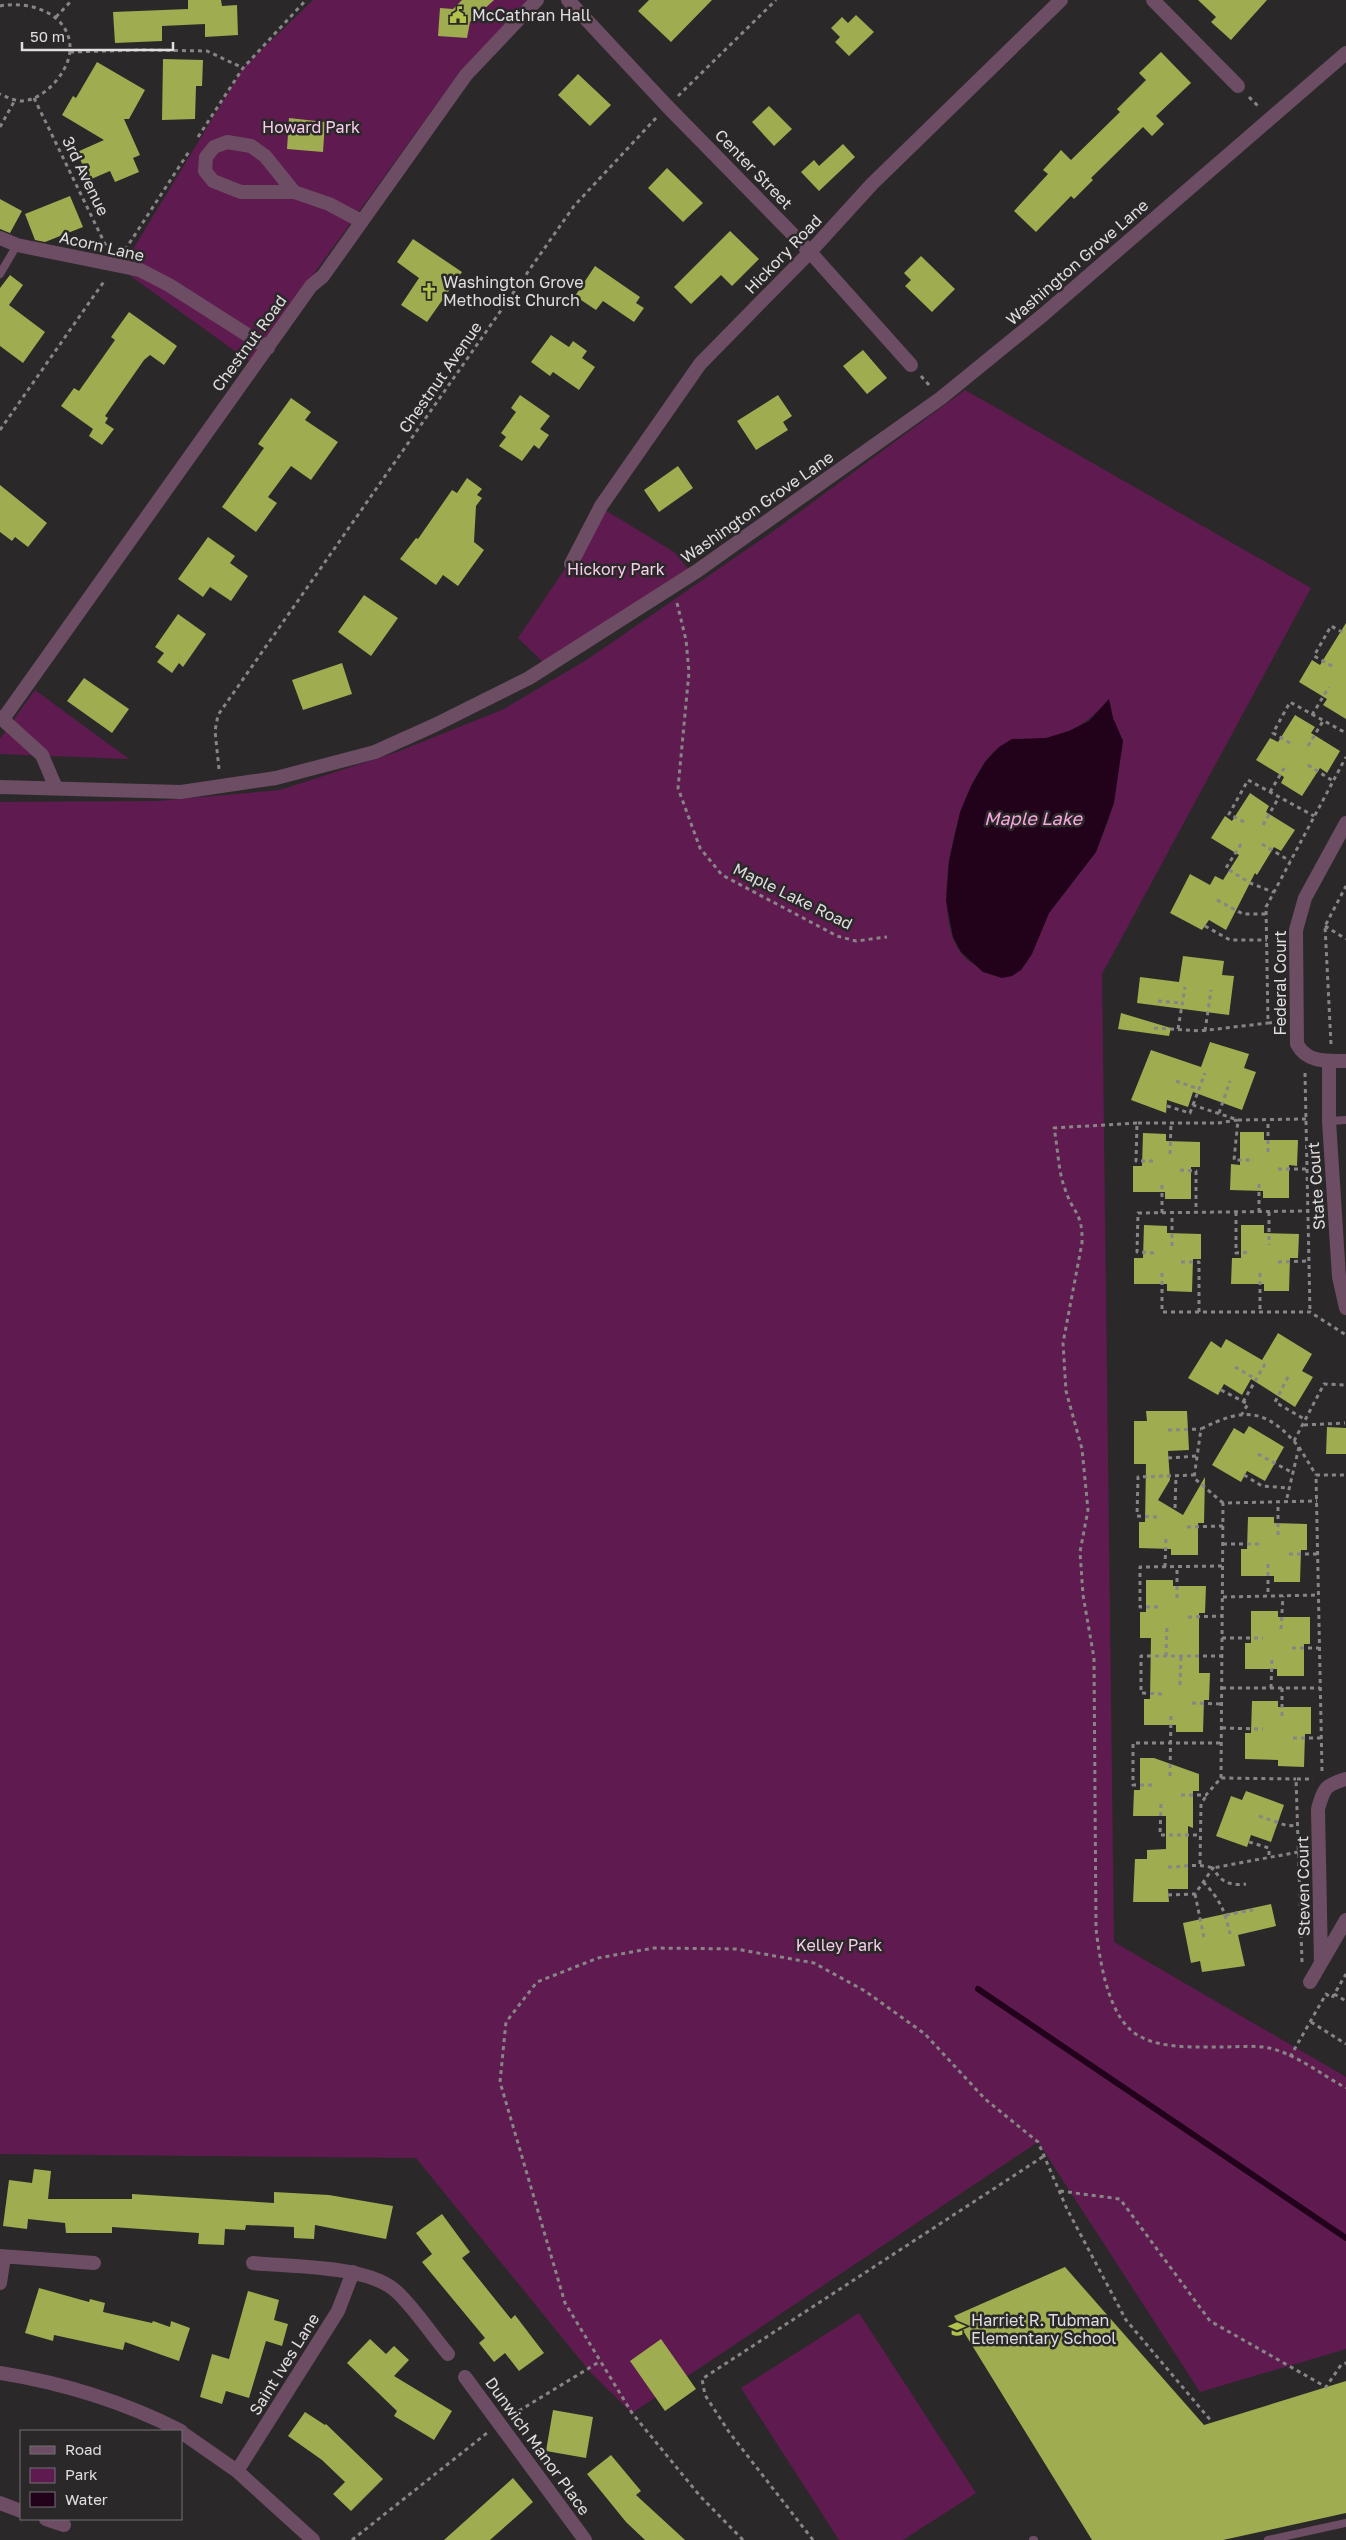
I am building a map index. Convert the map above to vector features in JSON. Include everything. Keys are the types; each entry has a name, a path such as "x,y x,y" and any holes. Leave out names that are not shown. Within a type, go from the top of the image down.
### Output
{"street":[{"name":"Chestnut Road","path":"1,718 312,286 323,276 466,75 537,0"},
{"name":"Center Street","path":"568,0 667,106 810,252 911,365"},
{"name":"Hickory Road","path":"571,564 601,506 700,364 810,252 872,184 1061,0"},
{"path":"1153,0 1238,86"},
{"name":"Washington Grove Lane","path":"0,787 181,792 276,778 376,752 435,726 529,678 697,571 941,398 1044,315 1346,53"},
{"path":"294,192 266,156 252,146 227,142 214,147 206,157 206,171 213,181 241,192 294,192 329,204 361,220"},
{"name":"Acorn Lane","path":"0,238 17,245 140,270 169,285 268,348"},
{"path":"1,718 42,755 56,788"},
{"name":"Federal Court","path":"1329,1061 1310,1058 1303,1054 1297,1044 1296,930 1305,898 1346,823"},
{"path":"1329,1061 1346,1061"},
{"name":"State Court","path":"1329,1061 1329,1120 1340,1277 1346,1308"},
{"name":"Steven Court","path":"1315,1986 1321,1962 1318,1809 1322,1792 1329,1784 1346,1779"},
{"name":"Steven Court","path":"1321,1962 1346,1920"},
{"path":"0,2283 2,2256 94,2263"},
{"path":"253,2263 353,2272 383,2282 396,2291 448,2354"},
{"name":"Saint Ives Lane","path":"237,2471 338,2311 353,2272"},
{"path":"0,2373 44,2380 112,2400 179,2430"},
{"name":"Dunwich Manor Place","path":"465,2377 581,2538"},
{"path":"182,2432 237,2471 313,2540"},
{"path":"0,2503 20,2510"},
{"path":"49,2520 64,2525"}],"lane":[{"path":"0,274 17,245"},
{"path":"1329,1120 1346,1120"},
{"path":"1268,2540 1346,2523"}],"path":[{"path":"56,17 72,0"},
{"path":"0,430 116,265 243,68 306,0"},
{"name":"Chestnut Avenue","path":"220,786 216,731 218,715 574,206 667,106 776,0"},
{"path":"0,6 14,2 38,7 56,17 68,36 70,52 60,78 34,98 15,100 0,94"},
{"path":"70,52 207,51 243,68"},
{"path":"1238,86 1270,118"},
{"name":"3rd Avenue","path":"34,98 116,265"},
{"path":"0,127 15,100"},
{"path":"911,365 941,398"},
{"name":"Maple Lake Road","path":"673,586 686,640 689,672 678,788 700,848 722,875 837,936 856,941 887,937"},
{"path":"1332,666 1314,656 1331,626 1346,634"},
{"path":"1312,715 1329,687"},
{"path":"1290,743 1274,734 1290,702 1346,733"},
{"path":"1308,746 1323,721"},
{"path":"1270,792 1286,765"},
{"path":"1308,765 1333,781"},
{"path":"1244,822 1229,814 1248,780 1314,816"},
{"path":"1263,825 1279,797"},
{"path":"1241,844 1226,868 1250,883 1273,892"},
{"path":"1262,844 1290,861"},
{"path":"1338,1044 1330,1044 1324,926 1346,886"},
{"path":"1217,900 1244,914 1266,914"},
{"path":"1205,926 1230,940 1266,940"},
{"path":"1324,926 1346,939"},
{"path":"1178,1029 1185,987"},
{"path":"1205,1030 1211,990"},
{"path":"1158,1001 1182,1004"},
{"path":"1154,1028 1205,1030 1268,1023"},
{"path":"1167,1106 1190,1113 1204,1073"},
{"path":"1176,1081 1199,1089"},
{"path":"1219,1113 1230,1082"},
{"path":"1193,1105 1238,1120"},
{"path":"1306,1119 1238,1120 1218,1123 1137,1123 1054,1128 1065,1190 1079,1214 1083,1229 1063,1343 1066,1391 1082,1449 1088,1510 1080,1552 1083,1595 1094,1658 1096,1929 1100,1959 1118,2014 1131,2031 1142,2038 1169,2044 1270,2049 1290,2057 1346,2088"},
{"path":"1238,1120 1234,1160 1250,1160"},
{"path":"1268,1120 1268,1152"},
{"path":"1137,1123 1136,1161 1153,1161"},
{"path":"1170,1154 1171,1123"},
{"path":"1278,1169 1307,1169"},
{"path":"1180,1170 1196,1171 1196,1213"},
{"path":"1259,1212 1260,1180"},
{"path":"1162,1182 1162,1213"},
{"path":"1154,1253 1137,1252 1138,1213 1308,1211"},
{"path":"1236,1212 1236,1253 1251,1252"},
{"path":"1269,1212 1269,1245"},
{"path":"1172,1213 1172,1246"},
{"path":"1278,1262 1309,1261"},
{"path":"1181,1262 1199,1262 1200,1312"},
{"path":"1260,1273 1260,1312"},
{"path":"1162,1274 1162,1312 1310,1312 1346,1335"},
{"path":"1243,1402 1265,1364"},
{"path":"1235,1367 1256,1379"},
{"path":"1288,1377 1275,1402 1306,1420"},
{"path":"1294,1441 1324,1384 1346,1385"},
{"path":"1221,1390 1248,1404 1242,1414"},
{"path":"1168,1430 1201,1429 1226,1416 1242,1414 1264,1418 1277,1424 1294,1441 1316,1475 1322,1773 1319,1779 1221,1778"},
{"path":"1303,1425 1345,1423"},
{"path":"1201,1429 1194,1478 1224,1503 1317,1501"},
{"path":"1286,1502 1299,1447"},
{"path":"1258,1454 1293,1473"},
{"path":"1168,1458 1197,1456"},
{"path":"1244,1475 1262,1486 1289,1488"},
{"path":"1316,1475 1346,1475"},
{"path":"1176,1476 1176,1508"},
{"path":"1157,1517 1137,1516 1138,1477 1194,1476"},
{"path":"1278,1502 1278,1535"},
{"path":"1200,1864 1200,1804 1221,1778 1224,1503"},
{"path":"1187,1526 1223,1526"},
{"path":"1165,1567 1166,1537"},
{"path":"1223,1544 1259,1544"},
{"path":"1289,1554 1318,1554"},
{"path":"1268,1564 1268,1596"},
{"path":"1177,1566 1177,1598"},
{"path":"1158,1607 1140,1607 1140,1567 1223,1566"},
{"path":"1282,1629 1283,1596"},
{"path":"1222,1597 1319,1596"},
{"path":"1188,1617 1222,1616"},
{"path":"1166,1656 1167,1626"},
{"path":"1222,1638 1263,1638"},
{"path":"1292,1648 1320,1648"},
{"path":"1162,1694 1141,1693 1141,1656 1222,1656"},
{"path":"1180,1685 1181,1656"},
{"path":"1271,1688 1272,1658"},
{"path":"1222,1688 1320,1688"},
{"path":"1282,1688 1282,1719"},
{"path":"1192,1703 1222,1704"},
{"path":"1170,1776 1171,1713"},
{"path":"1222,1728 1263,1729"},
{"path":"1293,1738 1321,1738"},
{"path":"1152,1785 1133,1785 1133,1743 1222,1744"},
{"path":"1296,1779 1302,1963 1298,1969"},
{"path":"1181,1794 1206,1795"},
{"path":"1160,1804 1160,1835 1200,1835"},
{"path":"1259,1816 1288,1826 1297,1825"},
{"path":"1249,1842 1269,1848 1269,1857"},
{"path":"1168,1867 1190,1868 1200,1864 1213,1868 1298,1852"},
{"path":"1204,1938 1195,1894 1213,1868"},
{"path":"1213,1868 1218,1877 1226,1883 1233,1885 1246,1884"},
{"path":"1203,1882 1217,1896 1226,1916 1230,1934"},
{"path":"1168,1895 1195,1894"},
{"path":"1226,1916 1253,1910"},
{"path":"743,2540 700,2496 632,2413 599,2362 565,2302 500,2082 506,2022 537,1982 598,1958 654,1948 736,1949 814,1963 865,1991 925,2034 985,2099 1038,2142 1060,2191 1126,2320 1212,2422"},
{"path":"1315,1986 1332,1998 1346,1974"},
{"path":"1290,2057 1326,1994"},
{"path":"1334,1994 1346,2001"},
{"path":"1310,2022 1346,2044"},
{"path":"814,2540 729,2432 705,2395 702,2379 1044,2156"},
{"path":"1060,2191 1120,2199 1210,2321 1326,2387 1341,2366 1346,2363"},
{"path":"352,2540 499,2423 599,2362"}],"green space":[{"name":"Howard Park","path":"313,0 534,0 462,69 250,362 121,269 243,68"},
{"name":"Kelley Park","path":"965,390 1311,588 1102,974 1114,1942 1346,2077 1346,2349 1200,2392 1038,2142 632,2413 591,2373 416,2158 0,2154 0,802 157,801 280,790 397,752 504,709 588,659 775,530","holes":["1109,700 1113,718 1123,741 1109,819 1096,852 1049,913 1027,962 1012,976 972,963 957,946 948,920 947,889 950,855 958,821 969,790 983,765 998,748 1009,742 1056,736 1081,725"]},
{"name":"Hickory Park","path":"605,510 674,552 690,571 547,666 518,638"},
{"path":"35,690 129,759 0,754 0,739"},
{"path":"859,2313 976,2493 903,2540 839,2540 741,2388"}],"water":[{"name":"Maple Lake","path":"1109,699 1113,718 1123,741 1114,803 1096,852 1049,913 1032,954 1021,970 1012,976 1002,978 983,972 961,952 953,937 946,901 949,861 960,812 971,786 985,762 999,747 1012,739 1046,738 1069,731 1089,721"}],"building":[{"path":"188,0 221,0 222,6 237,5 238,35 205,37 205,24 162,26 162,41 115,43 113,12 188,9"},
{"name":"McCathran Hall","path":"462,0 494,0 470,22 467,38 438,36 440,8 453,9"},
{"path":"649,0 712,0 671,42 638,11"},
{"path":"1198,0 1267,0 1231,40 1211,22 1216,17"},
{"path":"856,15 874,32 849,56 835,42 840,37 831,28 842,17 848,23"},
{"path":"1161,52 1191,83 1156,116 1164,124 1152,136 1143,127 1091,178 1093,180 1074,199 1071,196 1036,232 1014,211 1048,174 1043,170 1061,150 1071,160 1120,112 1117,109 1146,80 1139,73"},
{"path":"163,59 203,60 202,86 196,86 195,119 162,120"},
{"path":"97,62 145,90 129,119 124,119 140,155 133,158 139,172 115,182 110,171 89,180 77,152 104,140 62,115 73,96 76,98"},
{"path":"578,74 611,105 590,126 558,95"},
{"path":"769,106 792,129 774,146 752,122"},
{"path":"289,118 325,122 323,152 287,149"},
{"path":"843,144 855,157 819,191 801,172 814,160 819,166"},
{"path":"667,168 703,203 683,222 648,188"},
{"path":"70,196 83,227 45,242 35,240 25,214"},
{"path":"0,199 22,211 10,233 0,229"},
{"path":"730,231 759,259 732,286 721,275 691,304 674,287"},
{"name":"Washington Grove Methodist Church","path":"413,239 462,272 427,322 401,305 419,278 397,262"},
{"path":"921,256 955,289 932,312 905,286 911,280 904,273"},
{"path":"595,266 640,297 636,303 644,308 634,322 603,301 596,310 575,296"},
{"path":"10,275 23,285 9,305 45,332 23,363 0,346 0,288"},
{"path":"129,312 177,346 164,365 150,355 144,360 105,416 108,418 105,423 114,429 102,445 89,436 93,429 61,406 74,388 79,391 115,340 111,337"},
{"path":"551,335 569,347 573,341 587,351 582,358 595,367 579,390 553,372 550,376 531,362"},
{"path":"863,350 887,378 867,394 843,366"},
{"path":"520,395 550,416 540,429 549,435 539,449 534,445 522,461 499,446 506,437 501,433 516,412 511,408"},
{"path":"778,395 792,416 783,422 788,430 756,450 737,421"},
{"path":"291,398 311,412 305,420 338,442 311,480 291,466 268,497 277,503 256,532 222,507 264,448 258,444"},
{"path":"678,466 693,488 659,512 644,490"},
{"path":"467,478 482,489 477,495 482,498 476,506 474,542 484,550 458,586 443,575 436,585 400,559 416,538 418,539 452,490 457,493"},
{"path":"0,485 47,523 28,547 15,537 12,541 0,532"},
{"path":"208,537 235,556 230,563 248,576 231,601 210,587 203,597 178,579"},
{"path":"364,595 398,618 371,656 338,632"},
{"path":"178,614 206,634 183,667 179,663 172,673 157,662 164,653 155,647"},
{"path":"1346,623 1346,719 1323,705 1327,699 1299,682 1312,660 1320,665"},
{"path":"342,663 352,694 303,710 292,680"},
{"path":"84,678 129,709 112,733 67,701"},
{"path":"1295,715 1315,727 1311,733 1340,751 1327,773 1320,768 1302,796 1281,783 1284,777 1256,760 1270,738 1278,742"},
{"path":"1250,793 1269,806 1266,812 1295,830 1281,851 1274,847 1257,875 1255,873 1226,930 1209,920 1202,930 1170,913 1190,874 1210,885 1215,876 1223,880 1239,855 1211,838 1225,816 1232,821"},
{"path":"1183,956 1224,961 1222,975 1234,976 1229,1015 1137,1003 1140,977 1179,982"},
{"path":"1121,1013 1171,1028 1169,1036 1118,1029"},
{"path":"1210,1042 1249,1054 1244,1068 1256,1072 1242,1110 1193,1092 1188,1107 1167,1100 1166,1113 1131,1100 1151,1050 1201,1067"},
{"path":"1240,1132 1264,1132 1264,1140 1298,1140 1297,1166 1289,1165 1289,1198 1263,1198 1263,1191 1230,1190 1231,1164 1240,1165"},
{"path":"1143,1133 1166,1134 1166,1141 1200,1142 1200,1167 1191,1167 1191,1199 1165,1199 1165,1192 1133,1192 1133,1166 1142,1166"},
{"path":"1144,1225 1167,1226 1167,1233 1201,1234 1201,1259 1193,1259 1192,1292 1167,1291 1167,1284 1134,1284 1134,1258 1143,1258"},
{"path":"1241,1225 1264,1225 1264,1233 1299,1234 1298,1258 1290,1258 1289,1291 1264,1291 1264,1284 1231,1284 1232,1258 1241,1258"},
{"path":"1278,1333 1312,1354 1302,1371 1313,1377 1295,1407 1251,1379 1242,1395 1224,1384 1218,1395 1188,1378 1211,1341 1221,1348 1226,1339 1262,1360"},
{"path":"1146,1411 1187,1411 1189,1450 1168,1451 1170,1480 1158,1500 1183,1515 1205,1477 1204,1523 1198,1523 1198,1555 1171,1555 1171,1549 1139,1548 1139,1522 1145,1522 1146,1464 1134,1464 1134,1421 1147,1421"},
{"path":"1249,1426 1284,1447 1265,1481 1247,1471 1241,1482 1212,1465 1234,1428 1244,1434"},
{"path":"1327,1427 1346,1428 1346,1454 1326,1454"},
{"path":"1248,1517 1274,1517 1274,1523 1307,1524 1307,1550 1301,1550 1300,1582 1274,1582 1274,1576 1241,1576 1241,1549 1247,1549"},
{"path":"1146,1580 1173,1580 1173,1586 1206,1586 1205,1613 1199,1613 1199,1673 1210,1673 1209,1700 1204,1700 1203,1732 1176,1732 1176,1725 1144,1725 1144,1699 1150,1699 1151,1638 1140,1638 1140,1612 1146,1612"},
{"path":"1251,1611 1278,1611 1278,1617 1310,1617 1310,1644 1304,1644 1304,1676 1277,1676 1277,1669 1245,1669 1245,1643 1251,1643"},
{"path":"1252,1701 1278,1701 1278,1707 1311,1707 1311,1734 1305,1734 1304,1767 1278,1766 1278,1760 1245,1759 1245,1733 1251,1733"},
{"path":"1140,1758 1154,1758 1199,1774 1199,1791 1193,1791 1193,1828 1188,1826 1188,1889 1168,1889 1169,1902 1133,1902 1135,1859 1147,1859 1147,1850 1166,1849 1166,1816 1133,1816 1134,1790 1140,1790"},
{"path":"1246,1791 1284,1805 1271,1842 1251,1835 1247,1847 1216,1836 1231,1796 1242,1800"},
{"path":"1271,1904 1276,1926 1238,1935 1245,1966 1202,1972 1200,1961 1191,1963 1183,1923"},
{"path":"34,2169 51,2171 48,2199 132,2199 132,2194 274,2203 274,2192 329,2195 393,2206 386,2239 315,2225 314,2239 294,2238 294,2227 246,2225 245,2230 225,2229 224,2245 198,2244 199,2233 112,2227 112,2233 66,2233 65,2223 28,2219 27,2229 3,2226 9,2180 32,2183"},
{"path":"442,2214 470,2252 462,2258 511,2319 515,2315 544,2353 519,2371 505,2353 494,2362 479,2343 485,2338 422,2262 432,2254 416,2233"},
{"path":"1065,2267 1204,2425 1346,2381 1346,2513 1223,2540 1092,2540 954,2316"},
{"path":"39,2288 89,2302 90,2299 105,2303 103,2312 152,2323 153,2321 170,2327 171,2321 190,2328 179,2361 125,2342 123,2350 54,2335 53,2341 25,2333"},
{"path":"248,2291 279,2300 274,2320 288,2324 282,2346 266,2341 249,2398 226,2391 222,2404 200,2397 212,2354 229,2359"},
{"path":"370,2339 386,2354 394,2346 409,2360 394,2376 452,2411 434,2440 394,2416 397,2411 347,2363"},
{"path":"661,2339 696,2389 665,2411 630,2361"},
{"path":"553,2410 593,2417 586,2458 546,2451"},
{"path":"305,2412 326,2424 383,2479 351,2511 333,2494 345,2482 322,2460 288,2436"},
{"path":"611,2455 641,2491 636,2495 685,2540 645,2540 626,2522 587,2474"},
{"path":"513,2478 533,2502 490,2540 444,2540"}],"waterway":[{"path":"978,1989 1346,2238"}],"place":[{"name":"McCathran Hall","path":"458,15"},
{"name":"Washington Grove Methodist Church","path":"429,291"},
{"name":"Harriet R. Tubman Elementary School","path":"957,2329"}]}
